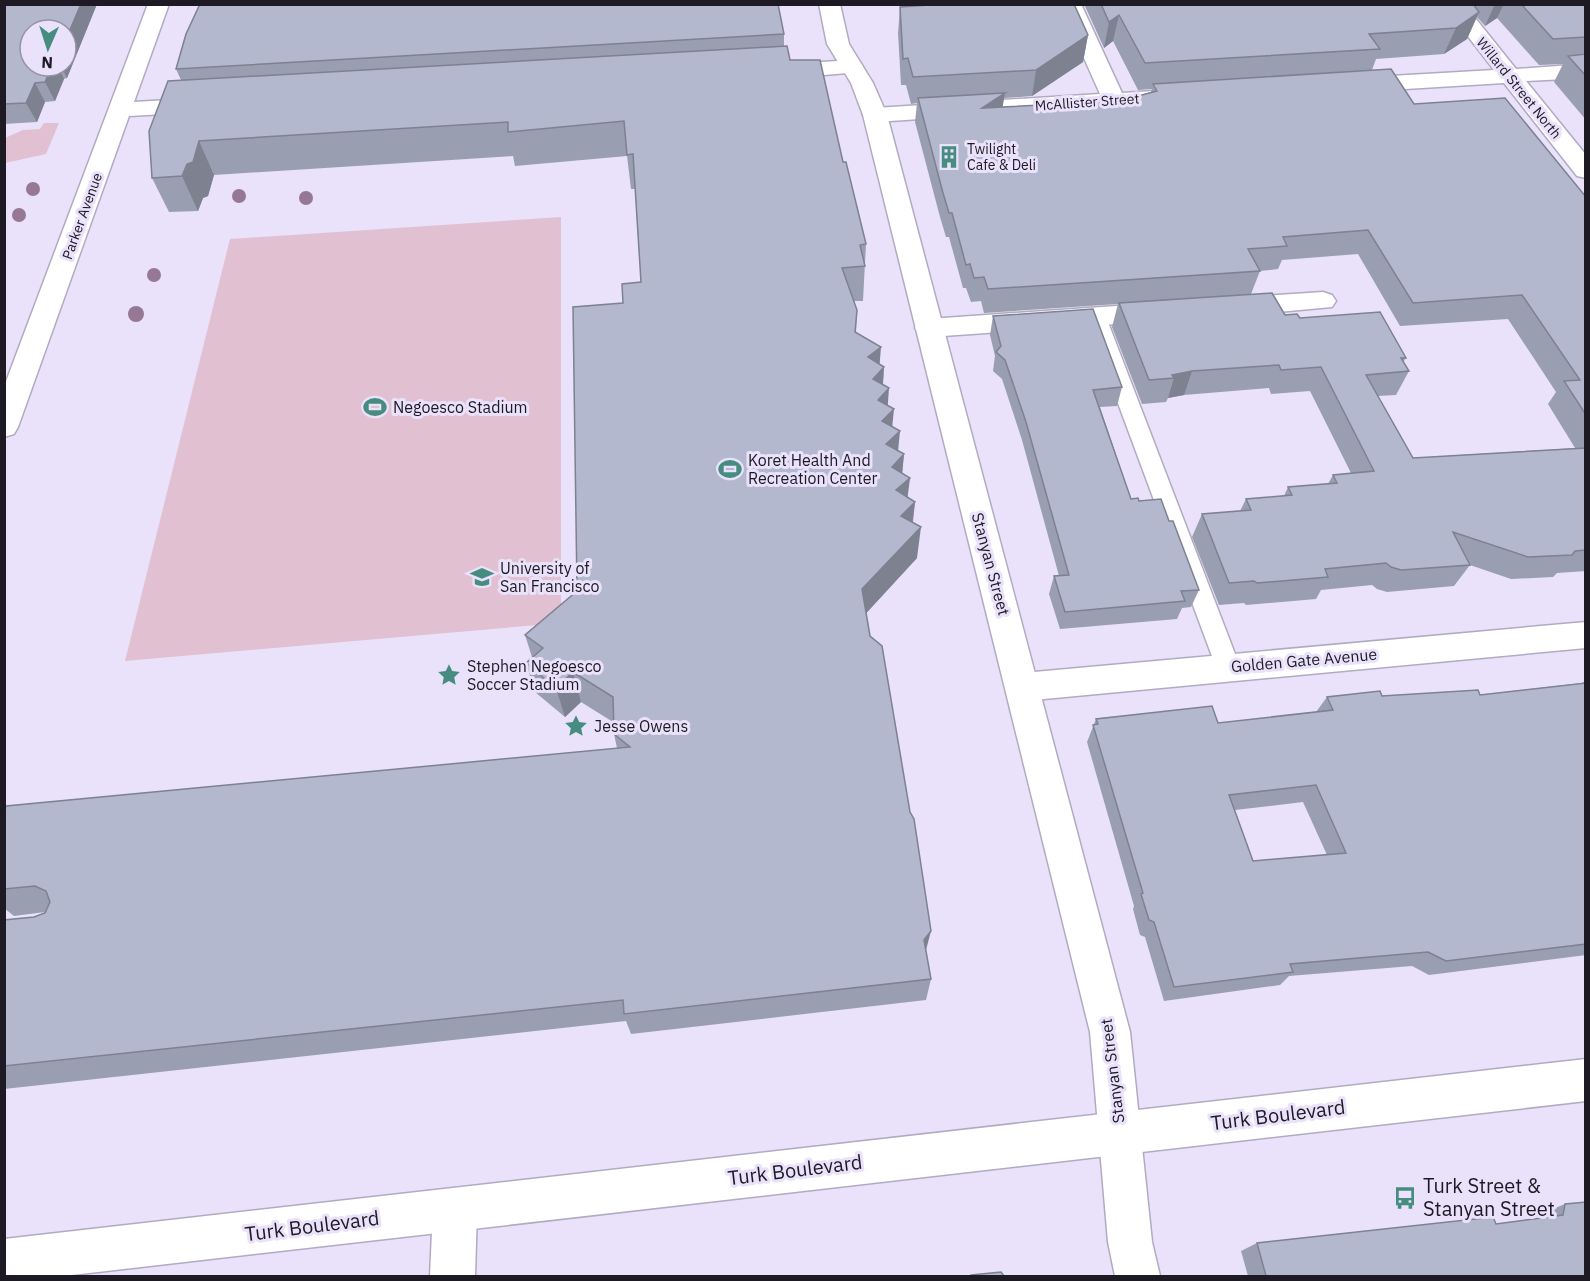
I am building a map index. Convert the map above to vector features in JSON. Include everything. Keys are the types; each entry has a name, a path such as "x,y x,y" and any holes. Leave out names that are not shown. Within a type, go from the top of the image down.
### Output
{"street":[{"name":"Parker Avenue","path":"4,427 159,4"},
{"name":"Stanyan Street","path":"829,4 838,44 862,83 875,115 1110,1032 1130,1242 1138,1276"},
{"path":"1070,4 1114,100"},
{"name":"Willard Street North","path":"1453,4 1586,171"},
{"path":"750,73 852,67"},
{"path":"1336,86 1586,71"},
{"name":"McAllister Street","path":"875,115 1196,95"},
{"path":"121,110 226,104"},
{"path":"929,328 1323,301"},
{"name":"Golden Gate Avenue","path":"1023,687 1586,635"},
{"name":"Turk Boulevard","path":"4,1261 1586,1080"},
{"path":"452,1276 455,1210"}],"lane":[{"path":"1096,317 1228,667"}],"shaded area":[{"path":"44,123 59,123 46,154 5,163 5,138 23,130 40,129"},
{"path":"561,217 561,623 125,661 230,239"}],"building":[{"path":"4,4 81,4 75,18 18,18 18,78 47,78 45,82 35,83 26,103 4,104"},
{"path":"200,4 778,4 784,34 176,69 186,34"},
{"path":"944,4 1074,4 1088,35 1036,70 913,77 908,58 903,59 900,7"},
{"path":"1101,4 1473,4 1479,12 1456,28 1369,34 1380,49 1145,63 1119,15 1109,22"},
{"path":"1521,4 1586,4 1586,37 1553,39"},
{"path":"787,46 790,60 820,60 843,162 846,162 866,244 860,245 865,266 842,268 857,310 855,332 881,347 868,357 884,367 873,379 889,388 878,400 894,409 882,421 900,431 886,444 904,454 892,467 910,478 896,490 915,502 901,516 921,527 862,589 870,636 882,646 910,812 914,819 931,931 924,940 931,979 624,1014 623,1000 4,1066 4,920 34,917 45,913 50,902 46,891 35,886 4,889 4,812 6,806 630,747 614,734 613,697 573,672 556,688 526,663 543,648 525,635 577,591 573,307 623,303 622,284 641,282 633,154 627,155 624,121 508,132 508,122 199,141 193,162 187,164 182,176 152,178 149,131 168,81"},
{"path":"1586,54 1586,76 1568,56"},
{"path":"1391,69 1414,104 1505,98 1586,197 1586,415 1564,381 1580,380 1522,295 1413,303 1368,230 1283,237 1287,246 1248,249 1260,271 988,289 984,277 974,278 970,264 966,265 952,213 949,213 943,193 918,98 1005,93 982,108 1101,102 1108,104 1157,91 1153,84"},
{"path":"1272,293 1285,315 1297,314 1300,318 1380,312 1406,358 1401,358 1409,371 1366,375 1413,458 1586,448 1586,550 1575,551 1572,555 1528,557 1453,532 1470,565 1401,570 1386,563 1325,569 1328,577 1229,583 1202,514 1251,510 1246,499 1292,495 1288,487 1337,483 1333,475 1374,471 1321,367 1281,370 1279,365 1192,371 1172,375 1174,378 1149,380 1119,303"},
{"path":"1093,309 1122,387 1093,390 1131,499 1138,498 1139,501 1161,499 1169,521 1173,521 1199,590 1181,591 1185,601 1065,612 1054,576 1069,575 1026,422 1005,360 996,352 1001,346 993,316"},
{"path":"1586,683 1586,944 1446,961 1428,952 1290,964 1293,972 1174,987 1154,922 1149,920 1141,894 1143,893 1093,725 1098,724 1096,719 1212,706 1218,723 1333,710 1327,697 1380,691 1382,696 1478,690 1480,695","holes":["1316,785 1346,853 1253,861 1229,795"]},
{"path":"1586,1202 1586,1276 1266,1276 1257,1243 1493,1217 1496,1224 1563,1215 1565,1204"},
{"path":"1001,1272 1004,1276 970,1276 971,1275"}],"place":[{"name":"Twilight Cafe & Deli","path":"949,157"},
{"name":"Negoesco Stadium","path":"375,407"},
{"name":"Koret Health And Recreation Center","path":"730,469"},
{"name":"University of San Francisco","path":"482,577"},
{"name":"Stephen Negoesco Soccer Stadium","path":"449,675"},
{"name":"Jesse Owens","path":"576,726"},
{"name":"Turk Street & Stanyan Street","path":"1405,1198"}]}
